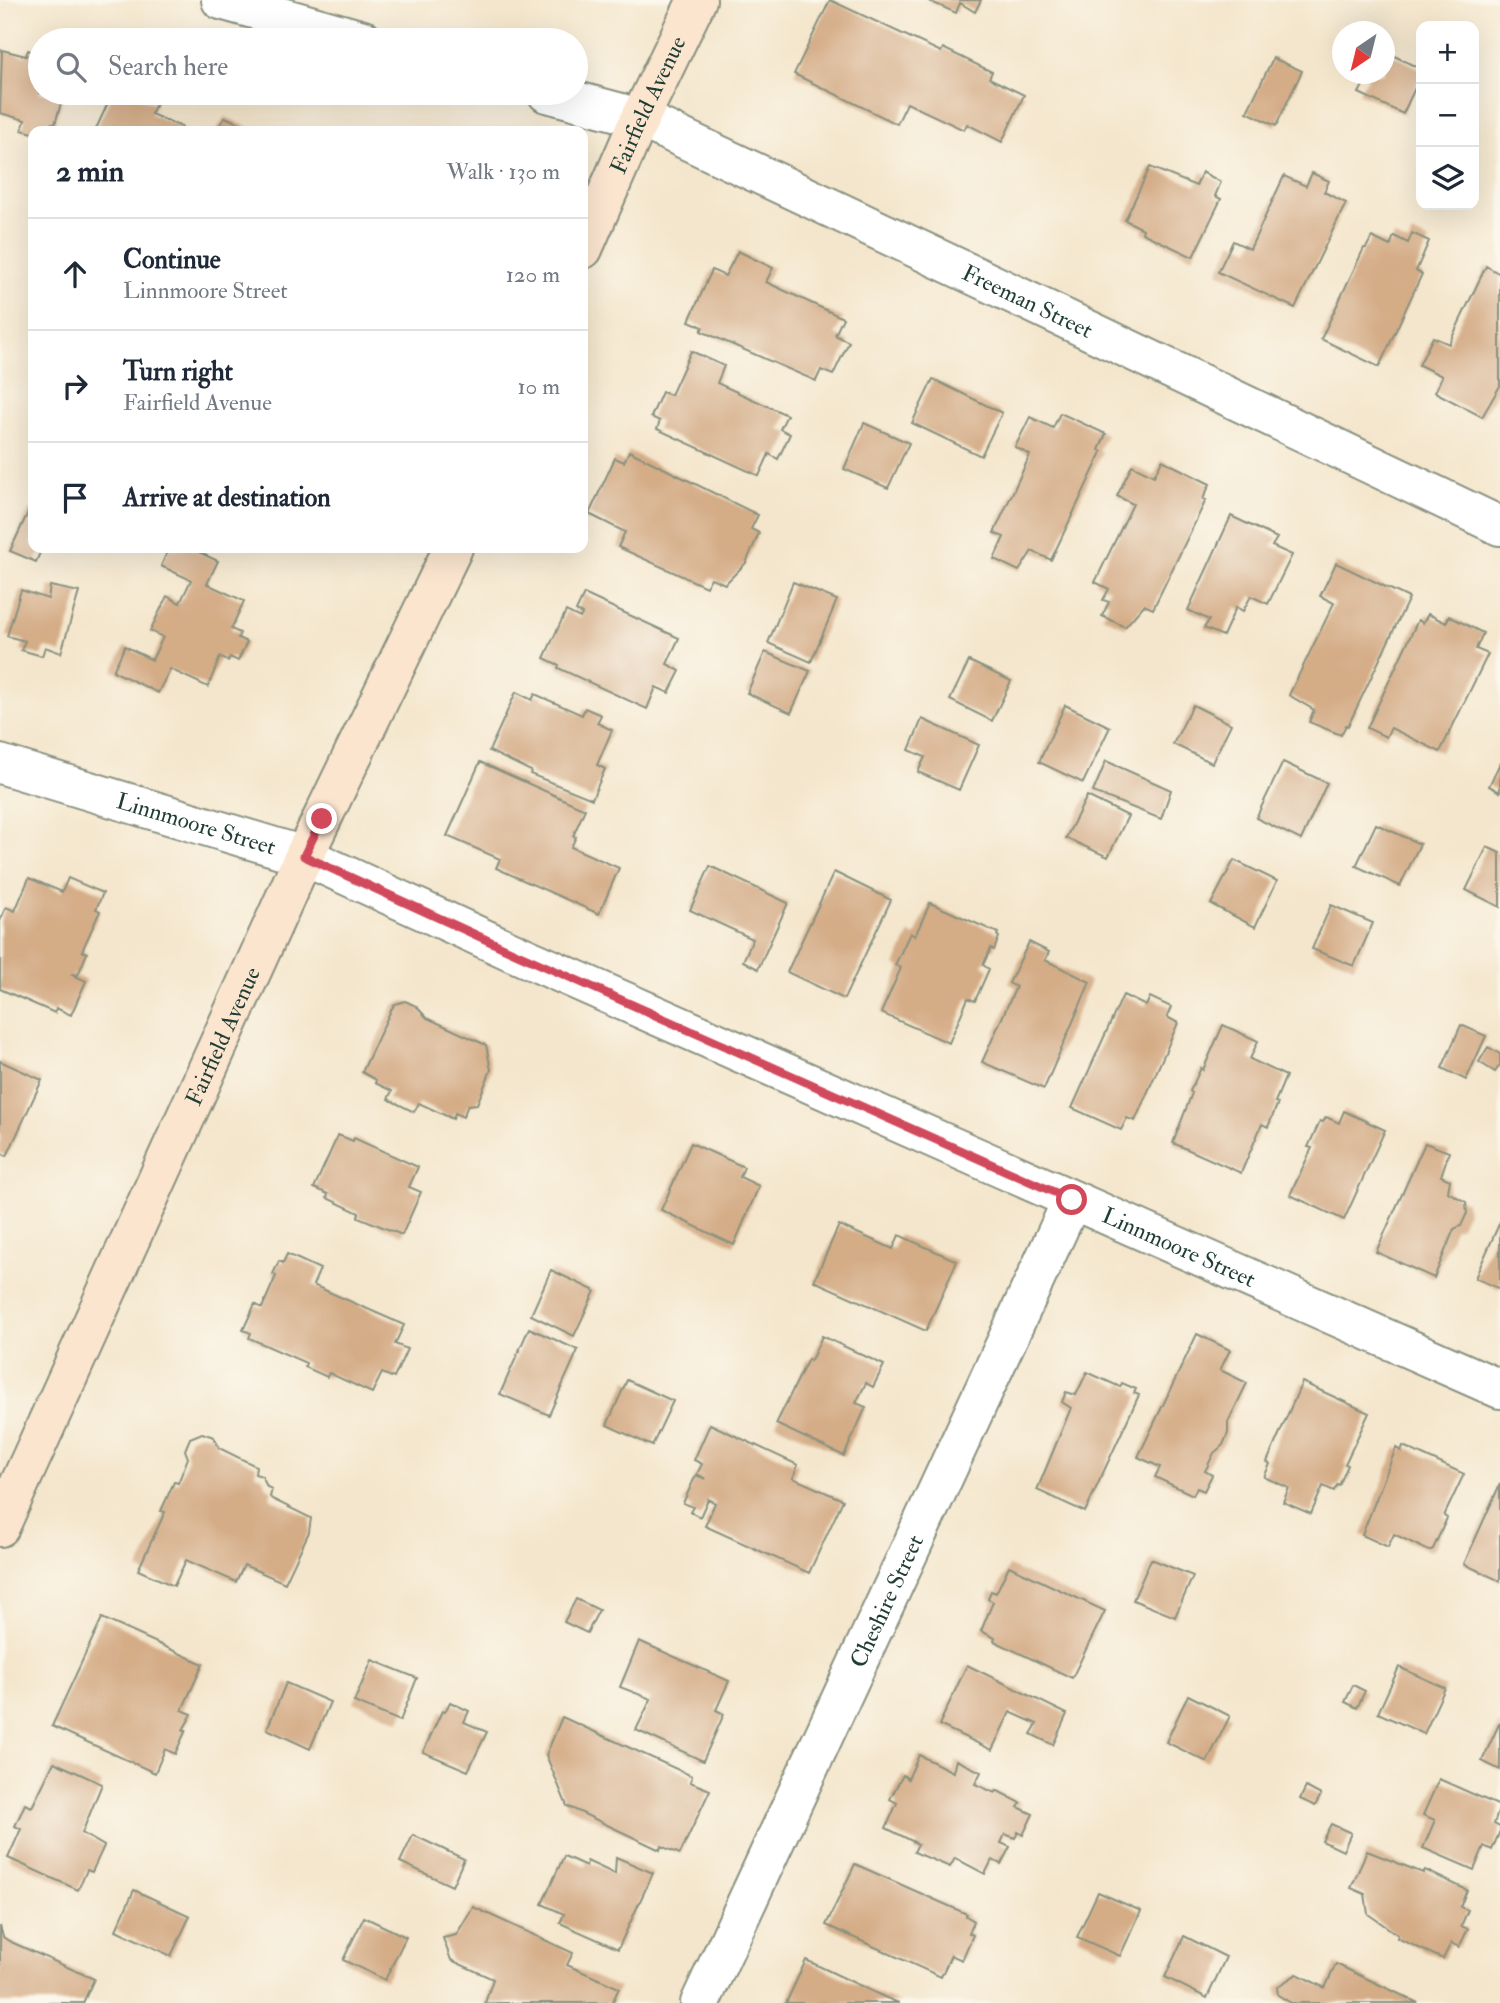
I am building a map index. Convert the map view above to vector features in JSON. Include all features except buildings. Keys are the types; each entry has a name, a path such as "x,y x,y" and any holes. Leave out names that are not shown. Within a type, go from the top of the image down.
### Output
{"main road":[{"name":"Fairfield Avenue","path":"588,237 639,118 697,0"},
{"name":"Fairfield Avenue","path":"0,1527 304,856 451,553"}],"street":[{"path":"221,0 320,28"},
{"name":"Freeman Street","path":"588,104 639,118 1003,288 1500,526"},
{"name":"Linnmoore Street","path":"0,764 304,856 513,952 1500,1389"},
{"name":"Cheshire Street","path":"700,2003 1072,1200"}],"route":[{"path":"322,819 304,856 513,952 1072,1200"}]}
